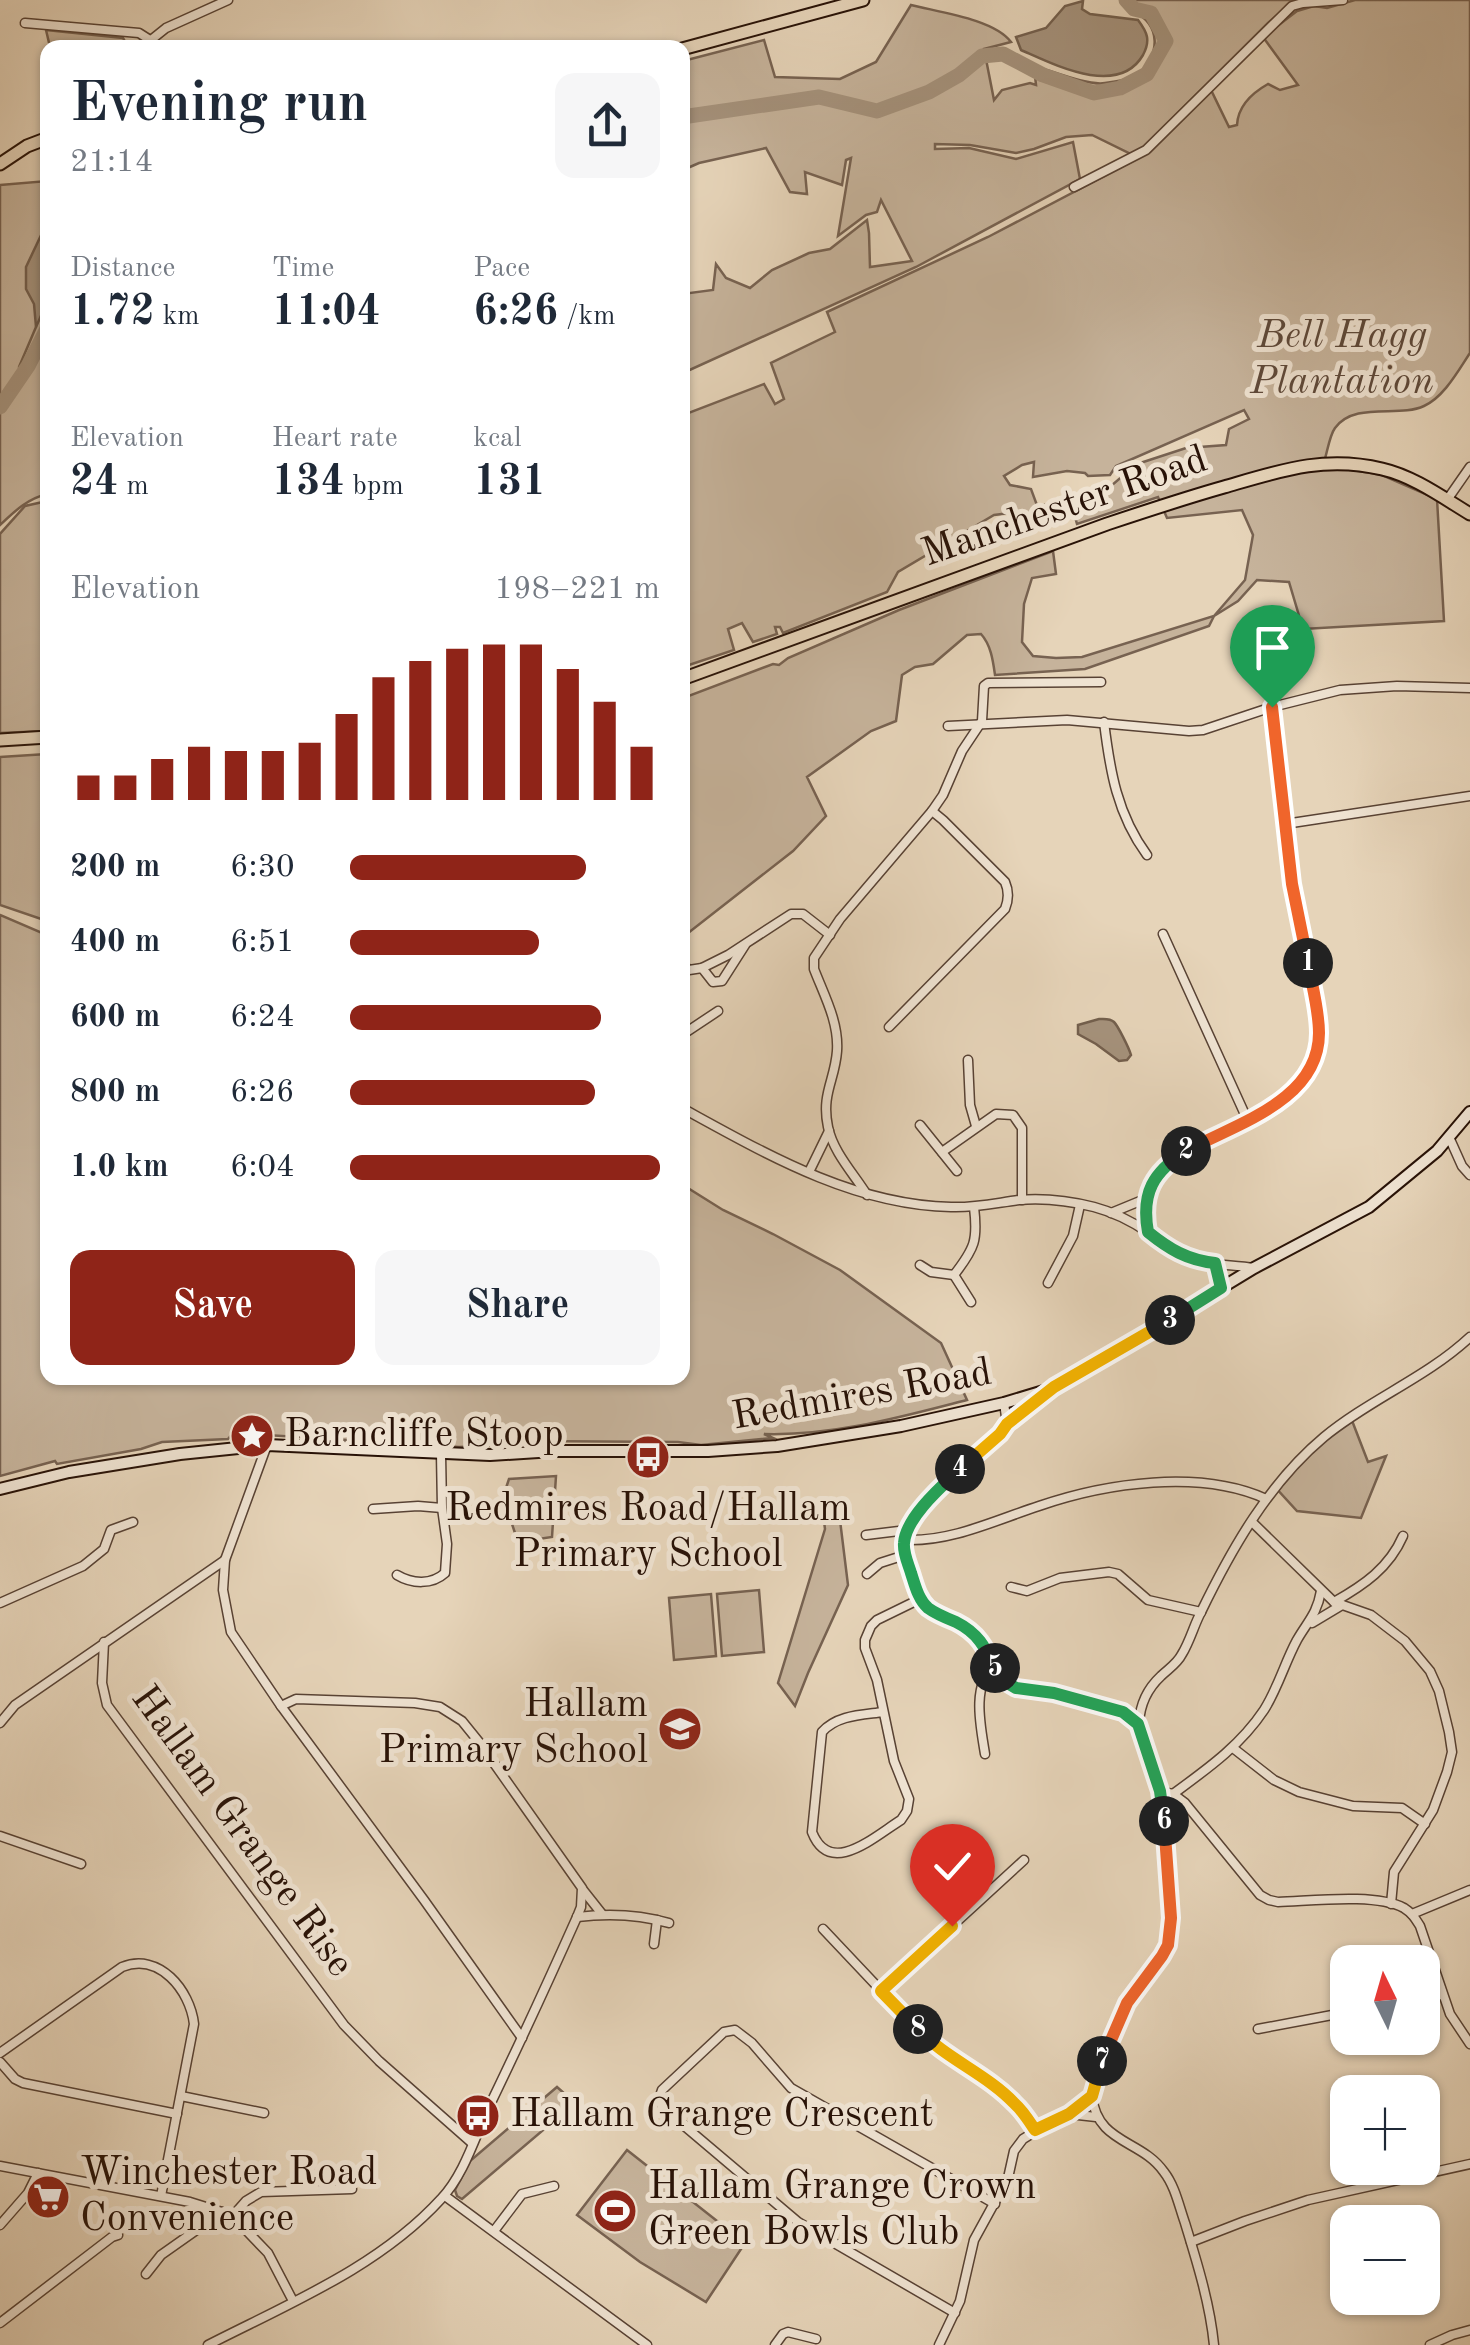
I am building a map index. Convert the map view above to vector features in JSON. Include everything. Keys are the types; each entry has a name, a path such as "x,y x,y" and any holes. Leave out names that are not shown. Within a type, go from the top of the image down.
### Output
{"main road":[{"path":"690,47 863,0"},
{"path":"0,164 40,141"},
{"name":"Manchester Road","path":"690,676 1107,524 1282,470 1318,463 1385,470 1414,481 1470,514"},
{"path":"0,740 40,738"}],"street":[{"path":"25,23 138,33 150,40 166,28 228,0"},
{"path":"1074,187 1146,150 1292,6 1343,0"},
{"path":"1447,500 1470,467"},
{"path":"867,1195 829,1131 825,1105 838,1037 813,962 852,904 943,795 983,716 984,686 1102,682"},
{"path":"948,726 1067,720 1203,730 1340,690 1396,686 1470,688"},
{"path":"1148,1232 1145,1199 1159,1174 1170,1162 1279,1103 1302,1082 1318,1045 1319,1030 1292,884 1272,707"},
{"path":"1104,722 1115,790 1132,835 1146,855"},
{"path":"1284,824 1470,796"},
{"path":"889,1026 1008,902 1005,882 932,811"},
{"path":"690,970 702,968 791,914 803,914 830,935"},
{"path":"1163,934 1247,1120"},
{"path":"702,968 713,982 722,981 745,944"},
{"path":"690,1030 718,1011"},
{"path":"968,1060 970,1105 976,1126"},
{"path":"690,1112 809,1172 867,1195 922,1205 974,1207 1022,1200 1080,1204 1111,1213 1190,1259 1254,1268"},
{"name":"Redmires Road","path":"0,1489 69,1472 268,1445 490,1455 708,1452 777,1446 902,1426 1004,1403 1076,1376 1254,1268 1369,1207 1436,1151 1470,1112"},
{"path":"942,1152 996,1114 1013,1115 1022,1128 1022,1200"},
{"path":"920,1125 958,1172"},
{"path":"809,1172 829,1131"},
{"path":"1449,1137 1470,1176"},
{"path":"1111,1213 1145,1199"},
{"path":"1048,1283 1073,1236 1080,1204"},
{"path":"954,1274 968,1257 976,1238 974,1207"},
{"path":"1215,1263 1221,1288"},
{"path":"920,1265 931,1272 954,1274"},
{"path":"954,1274 972,1302"},
{"path":"1214,2345 1191,2242 1170,2181 1150,2157 1112,2135 1096,2117 1092,2096 1127,2003 1168,1945 1171,1918 1160,1791 1138,1724 1140,1711 1150,1689 1182,1654 1236,1546 1288,1471 1329,1433 1425,1374 1470,1337"},
{"path":"1054,1387 1007,1424 916,1516 904,1540 905,1555 920,1599 931,1610 977,1636 1006,1682 1016,1688 1054,1693 1123,1712 1138,1724"},
{"path":"1004,1403 1007,1424"},
{"path":"268,1445 225,1560 223,1590 231,1632 522,2038"},
{"path":"397,1575 414,1582 431,1581 445,1573 441,1454"},
{"path":"904,1540 958,1534 1059,1500 1132,1486 1219,1484 1266,1499"},
{"path":"374,1509 442,1508"},
{"path":"0,1603 83,1566 104,1549 112,1530 133,1522"},
{"path":"1252,1522 1321,1592 1338,1604 1371,1616 1405,1641 1430,1671 1439,1691 1452,1752 1441,1793 1394,1872 1390,1904"},
{"path":"866,1535 907,1530"},
{"path":"1307,1626 1368,1582 1389,1561 1403,1536"},
{"path":"866,1574 880,1563 905,1555"},
{"name":"Hallam Grange Rise","path":"225,1560 104,1642 102,1683 106,1705 344,2025 379,2062 472,2144"},
{"path":"1011,1587 1027,1591 1060,1578 1109,1572 1118,1574 1148,1600 1201,1612"},
{"path":"1173,1794 1233,1748 1264,1709 1318,1606 1321,1592"},
{"path":"884,1712 843,1718 822,1732 812,1832 817,1844 829,1853 845,1854 901,1820 907,1811 909,1800 894,1761 884,1712 877,1680 865,1648 868,1632 877,1620 920,1599"},
{"path":"0,1722 15,1705 104,1642"},
{"path":"985,1754 981,1683 994,1666"},
{"path":"281,1706 296,1699 428,1704 450,1712 479,1742 602,1914"},
{"path":"1233,1748 1274,1780 1299,1792 1354,1806 1402,1808 1425,1824"},
{"path":"1160,1791 1185,1803 1253,1888 1269,1900 1390,1904 1412,1914 1420,1926 1458,2030 1470,2044"},
{"path":"0,1836 81,1864"},
{"path":"881,1991 1024,1860"},
{"path":"208,2345 353,2269 416,2224 444,2196 459,2173 578,1916 582,1888"},
{"path":"1412,1914 1470,1890"},
{"path":"578,1916 644,1916 669,1923"},
{"path":"654,1944 657,1920"},
{"path":"823,1930 925,2037 1017,2105 1035,2130"},
{"path":"0,2053 122,1967 150,1963 168,1975 179,1989 194,2024 161,2196"},
{"path":"1258,2029 1330,2015"},
{"path":"955,2313 798,2222 662,2108 662,2090 724,2032 740,2032 791,2088 995,2204"},
{"path":"0,2062 23,2082 177,2114"},
{"path":"180,2096 264,2113"},
{"path":"939,2345 960,2301 974,2240 1008,2178 1014,2151 1035,2130 1069,2114 1092,2096"},
{"path":"1069,2114 1096,2117"},
{"path":"1191,2242 1308,2200 1470,2164"},
{"path":"0,2166 161,2196 222,2212 268,2253 294,2301"},
{"path":"0,2226 28,2193 38,2173"},
{"path":"336,2178 337,2189"},
{"path":"494,2230 522,2194 554,2186"},
{"path":"232,2218 246,2200 261,2192 352,2189"},
{"path":"444,2196 647,2345"},
{"path":"146,2274 161,2256 222,2212"},
{"path":"0,2323 118,2235"},
{"path":"1430,2345 1470,2330"},
{"path":"776,2345 788,2332 816,2339"}],"green space":[{"path":"1131,0 1301,0 1292,2 1268,23 1145,146 1131,154 1092,135 1066,137 1016,153 935,144 935,149 969,148 1016,159 1073,142 1080,179 916,267 690,370 690,293 713,290 716,264 726,278 750,288 772,270 809,253 830,249 867,220 870,267 912,261 881,200 877,212 866,215 838,236 851,158 846,160 842,185 805,172 807,194 790,192 766,148 690,167 690,59 764,40 775,77 840,79 876,62 911,5 979,22 1011,42 984,49 994,100 1002,90 1036,85 1034,66 1098,83 1136,75 1150,60 1155,41 1149,23 1132,12"},
{"name":"Bell Hagg Plantation","path":"1355,0 1470,0 1470,353 1444,390 1424,406 1365,412 1344,420 1333,431 1323,465 1382,475 1437,499 1444,621 1303,629 1289,582 1257,580 1238,601 1214,616 1245,580 1253,535 1242,510 1167,518 1158,497 1077,524 1075,517 1125,474 1125,468 1186,448 1226,445 1229,429 1249,419 1244,410 1116,466 1110,475 1088,476 1067,471 1033,477 1034,462 1022,465 1004,476 1010,485 1031,489 1038,508 1044,505 1050,521 1045,526 1021,523 1019,512 994,515 898,572 887,592 783,633 775,627 777,634 753,642 742,623 728,629 734,650 690,665 690,412 764,384 775,404 784,399 771,363 835,332 827,312 988,237 1150,152 1211,90 1229,127 1237,125 1243,106 1268,84 1280,90 1298,85 1263,37 1297,11"},
{"path":"46,30 124,40 48,40"},
{"path":"40,182 40,496 0,525 0,185"},
{"path":"40,503 40,731 0,733 0,534 25,506"},
{"path":"1053,551 1056,574 1032,578 1024,604 1022,642 1033,656 1082,657 1214,616 1209,626 1085,669 995,675 984,638 981,634 967,635 933,664 915,667 902,675 896,721 871,731 807,777 826,816 793,851 690,932 690,695 779,665 899,610"},
{"path":"40,754 40,919 0,905 0,757"},
{"path":"0,915 40,932 40,1385 690,1385 690,1189 840,1270 941,1343 967,1400 842,1429 764,1434 773,1438 701,1445 524,1441 517,1445 459,1447 233,1433 228,1439 162,1442 57,1464 55,1461 0,1476"},
{"path":"1351,1418 1368,1462 1386,1456 1361,1518 1297,1511 1275,1487 1288,1471"},
{"path":"556,1476 552,1537 518,1542 503,1497 509,1479"},
{"path":"838,1504 848,1585 795,1706 778,1683 825,1529 822,1506"},
{"path":"759,1590 764,1652 722,1656 717,1594"},
{"path":"711,1594 716,1656 674,1660 669,1598"},
{"path":"557,2087 575,2103 462,2199 457,2196 455,2190 470,2161"},
{"path":"627,2150 745,2243 706,2302 640,2262 577,2215"}],"shaded area":[{"path":"1083,1 1082,9 1090,14 1138,20 1146,32 1147,45 1132,68 1118,74 1085,74 1021,50 1016,37 1046,28 1065,6"},
{"path":"40,237 40,318 36,327 34,304 26,289 26,267"},
{"path":"1099,1019 1116,1024 1131,1055 1127,1060 1119,1061 1078,1034 1078,1025"}],"waterway":[{"path":"690,116 819,97 877,111 929,92 982,56 1003,54 1043,75 1094,93 1120,88 1147,74 1166,41 1151,13 1134,9 1126,0"},
{"path":"22,375 19,367 36,327"},
{"path":"0,407 40,343"}],"place":[{"name":"Barncliffe Stoop","path":"252,1436"},
{"name":"Redmires Road/Hallam Primary School","path":"648,1457"},
{"name":"Hallam Primary School","path":"680,1729"},
{"name":"Hallam Grange Crescent","path":"478,2116"},
{"name":"Winchester Road Convenience","path":"48,2197"},
{"name":"Hallam Grange Crown Green Bowls Club","path":"615,2211"}],"route":[{"path":"952,1926 881,1991 925,2037 1004,2093 1035,2130 1084,2104 1092,2096 1127,2003 1168,1945 1171,1918 1160,1791 1138,1724 1123,1712 1054,1693 1016,1688 1006,1682 977,1636 931,1610 920,1599 904,1540 916,1516 1007,1424 1054,1387 1221,1288 1215,1263 1179,1254 1148,1232 1145,1199 1170,1162 1291,1093 1310,1071 1318,1045 1319,1030 1292,884 1272,707"}]}
